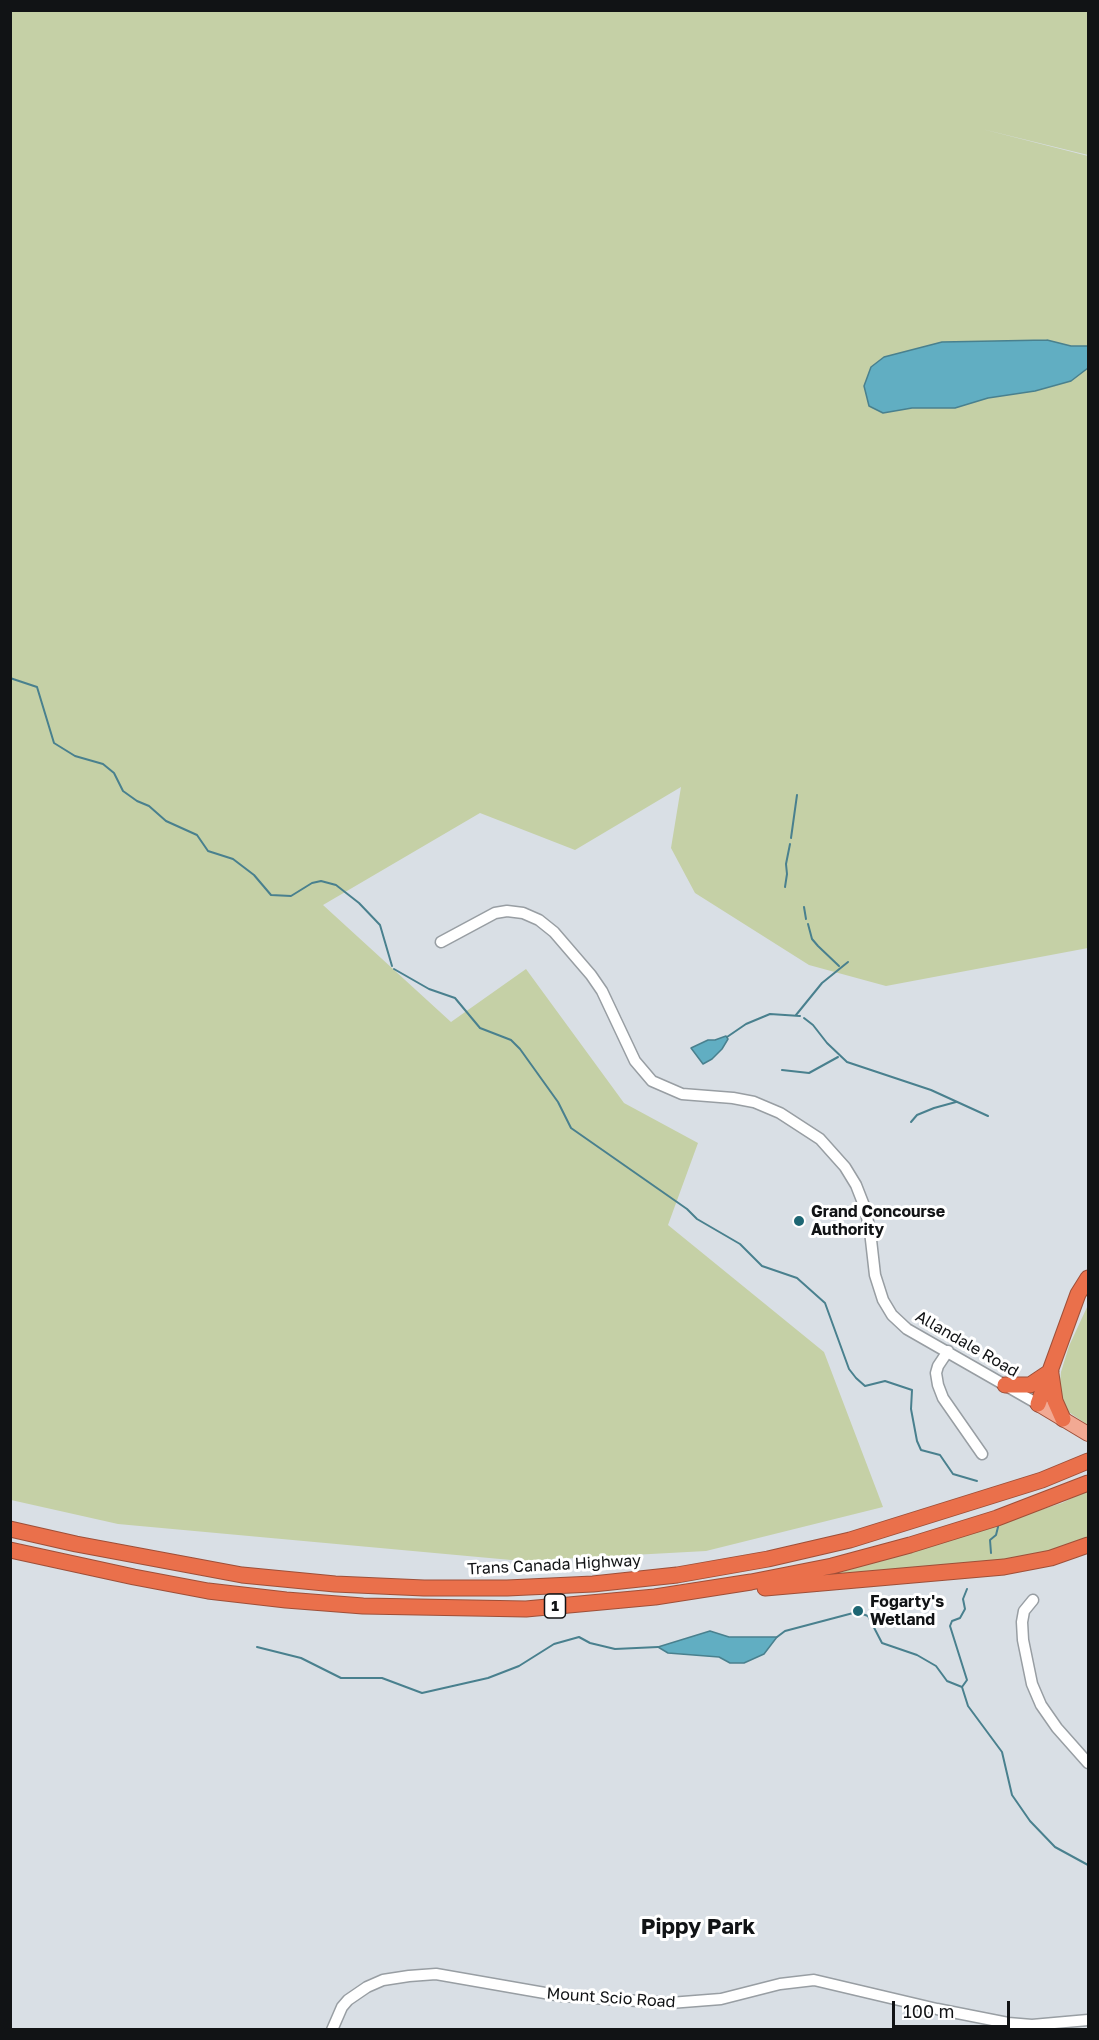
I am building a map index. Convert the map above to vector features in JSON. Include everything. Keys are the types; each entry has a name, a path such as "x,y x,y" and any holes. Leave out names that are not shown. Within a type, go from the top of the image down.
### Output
{"highway":[{"path":"1038,1404 1078,1294 1089,1278"},
{"path":"1069,1319 1089,1290"},
{"path":"1005,1385 1030,1384 1051,1371"},
{"path":"1051,1371 1053,1393 1063,1419"},
{"name":"Trans Canada Highway","path":"10,1529 76,1544 221,1571 323,1583 423,1588 507,1588 593,1584 677,1575 768,1559 850,1540 1042,1480 1089,1461"},
{"name":"1","path":"10,1550 208,1591 352,1605 445,1609 526,1609 655,1597 832,1566 997,1518 1089,1483"},
{"path":"655,1597 1004,1567 1051,1558 1089,1545"}],"main road":[{"name":"Allandale Road","path":"1038,1404 1087,1433"}],"street":[{"name":"Allandale Road","path":"441,942 495,913 507,911 523,913 539,920 554,932 591,975 602,991 635,1061 652,1081 682,1094 754,1102 780,1113 820,1139 845,1167 865,1208 875,1275 887,1308 907,1329 1038,1404"},
{"path":"948,1352 938,1366 936,1373 938,1385 943,1398 982,1454"},
{"path":"1033,1600 1024,1611 1022,1622 1023,1640 1032,1684 1041,1704 1052,1720 1089,1763"},
{"name":"Mount Scio Road","path":"332,2030 342,2007 368,1986 400,1977 436,1974 562,1996 670,2003 720,1998 780,1984 814,1980 1008,2023 1032,2025 1089,2020"}],"green space":[{"path":"11,11 1088,11 1088,155 982,129 1088,156 1088,948 886,986 809,965 695,893 671,848 681,787 575,850 480,813 323,905 451,1022 526,969 624,1103 698,1143 668,1225 824,1352 883,1507 706,1551 522,1561 118,1524 11,1500"},
{"path":"1088,1305 1088,1425 1067,1411 1059,1392 1061,1372 1069,1346"},
{"path":"1088,1490 1088,1541 1028,1558 835,1577 839,1573 1062,1503"}],"water":[{"path":"1047,340 1071,346 1088,346 1088,368 1071,381 1035,391 988,398 955,408 912,408 883,413 869,406 864,386 871,367 884,357 942,342"},
{"path":"726,1036 728,1039 722,1049 703,1064 691,1048 708,1040"},
{"path":"710,1631 729,1637 777,1637 764,1654 744,1663 730,1663 719,1657 668,1653 658,1647"}],"waterway":[{"path":"10,678 37,687 54,743 75,756 103,764 114,773 123,791 149,806 166,821 197,835 208,851 233,859 254,875 271,895 291,896 312,883 321,881 336,885 359,903 380,925 392,966"},
{"path":"791,838 797,795"},
{"path":"785,887 790,844"},
{"path":"804,907 806,919"},
{"path":"808,924 812,939 839,966"},
{"path":"796,1015 822,983 848,962"},
{"path":"394,969 429,989 455,998 480,1028 511,1040 558,1102 571,1128 687,1209 697,1219 740,1244 762,1266 797,1278 825,1303 849,1369 856,1378 865,1386 885,1381 912,1390 911,1409 921,1450 940,1455 953,1474 977,1481"},
{"path":"727,1037 746,1024 770,1014 800,1016"},
{"path":"804,1018 847,1062 931,1090 988,1116"},
{"path":"782,1070 809,1073 838,1057"},
{"path":"911,1122 917,1115 956,1102"},
{"path":"991,1553 990,1540 996,1535 999,1523"},
{"path":"962,1687 967,1680 950,1626 952,1621 960,1618 965,1609 963,1599 967,1589"},
{"path":"777,1637 785,1631 857,1612 868,1616 882,1643 917,1655 936,1666 947,1681 962,1687"},
{"path":"257,1647 301,1658 341,1678 382,1678 422,1693 488,1678 519,1666 554,1644 579,1637 590,1643 615,1649 658,1647"},
{"path":"962,1687 968,1706 1002,1752 1012,1795 1030,1821 1055,1847 1088,1865"}],"place":[{"name":"Grand Concourse Authority","path":"799,1221"},
{"name":"Fogarty's Wetland","path":"858,1611"}],"district":[{"name":"Pippy Park","path":"698,1927"}]}
